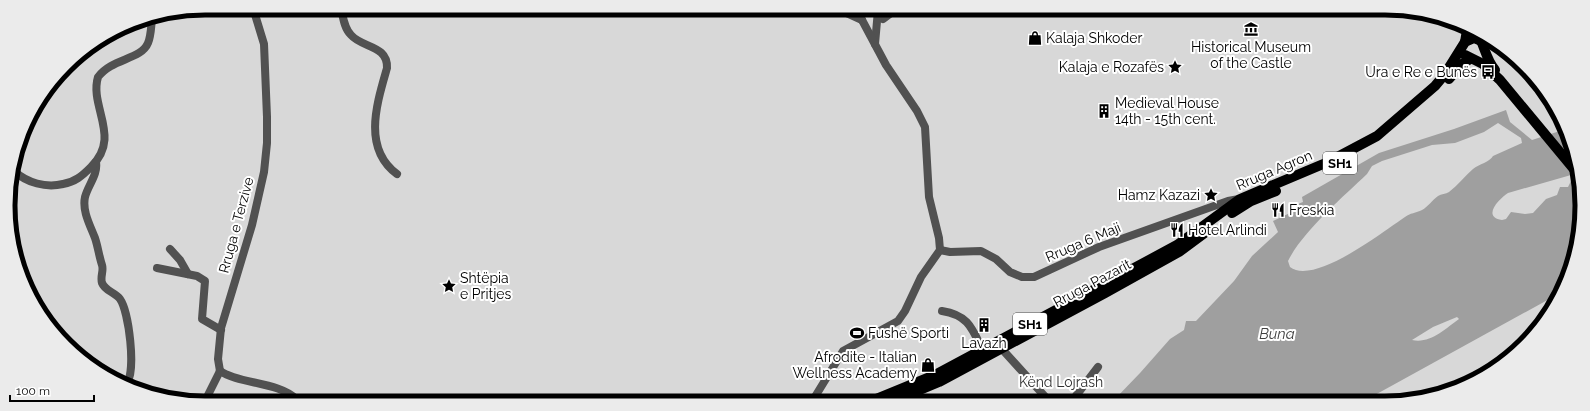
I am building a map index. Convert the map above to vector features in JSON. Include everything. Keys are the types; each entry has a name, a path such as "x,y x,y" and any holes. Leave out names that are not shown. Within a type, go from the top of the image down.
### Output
{"main road":[{"name":"Rruga Agron","path":"1183,241 1240,199 1328,162 1383,132 1435,86 1445,74 1464,44 1466,34"},
{"path":"1500,80 1481,42 1472,38 1464,44 1465,55 1472,60 1483,64 1500,80 1570,165"},
{"path":"1472,60 1480,58 1481,42"},
{"name":"Rruga Agron","path":"1194,242 1239,208 1326,171 1381,141 1434,95 1462,64 1472,60"},
{"name":"Rruga Pazarit","path":"884,396 935,375 1183,241"},
{"name":"Rruga Pazarit","path":"906,396 939,382 1162,261 1194,242"}],"street":[{"name":"Rruga e Terzive","path":"220,371 218,359 221,330 228,301 252,225 265,162 268,117 264,44 255,15"},
{"path":"342,15 350,34 357,40 377,49 387,62 387,68 377,105 375,139 384,162 397,174"},
{"path":"851,15 862,20 879,16 875,44"},
{"path":"816,396 843,352 898,321 905,311 921,277 940,250 939,238 929,198 925,127 918,111 893,77 862,20"},
{"path":"18,174 40,185 53,186 75,180 96,162 102,148 105,131 97,95 98,77 112,64 144,50 150,39 152,22"},
{"path":"96,162 97,169 85,197 85,208 87,219 95,239 102,265 102,283 104,287 120,299 126,313 131,368 128,379"},
{"name":"Rruga 6 Maji","path":"940,250 950,252 981,251 996,259 1010,272 1022,277 1034,277 1099,247 1228,201 1240,199"},
{"path":"170,249 180,260 188,274"},
{"name":"Rruga e Terzive","path":"157,268 188,274 206,281 202,319 208,324 221,330"},
{"path":"942,311 955,315 968,322 982,349"},
{"path":"1001,348 1044,396"},
{"path":"1076,396 1098,367"},
{"path":"208,396 220,371 232,377 262,384 290,396"}],"green space":[{"name":"Kënd Lojrash","path":"193,15 1397,15 1434,21 1469,35 1500,54 1528,80 1549,110 1565,144 1569,156 1575,193 1575,218 1569,255 1555,290 1536,321 1510,349 1480,370 1446,386 1434,390 1397,396 193,396 156,390 121,376 90,357 62,331 41,301 25,267 21,255 15,218 15,193 21,156 35,121 54,90 80,62 110,41 144,25 156,21"}],"water":[{"name":"Buna","path":"1506,110 1510,122 1532,140 1559,131 1569,156 1572,175 1508,193 1497,203 1493,211 1493,215 1496,218 1502,220 1506,219 1511,212 1525,214 1533,213 1546,199 1557,195 1560,187 1568,187 1573,179 1575,193 1575,218 1569,255 1550,298 1373,396 1118,396 1170,339 1184,330 1186,321 1196,321 1234,281 1252,256 1278,232 1273,221 1292,212 1290,207 1303,202 1302,197 1379,153 1454,129","holes":["1498,123 1521,138 1522,143 1493,156 1489,160 1475,167 1449,192 1438,196 1424,209 1407,216 1349,254 1315,269 1301,271 1290,267 1288,261 1303,238 1313,226 1367,174 1372,166 1382,161 1432,145 1455,143 1484,132","1457,317 1459,319 1431,338 1419,341 1412,340 1433,327"]}],"place":[{"name":"Historical Museum of the Castle","path":"1251,29"},
{"name":"Kalaja Shkoder","path":"1035,38"},
{"name":"Kalaja e Rozafës","path":"1175,67"},
{"name":"Ura e Re e Bunës","path":"1488,72"},
{"name":"Medieval House 14th - 15th cent.","path":"1104,111"},
{"name":"Hamz Kazazi","path":"1211,195"},
{"name":"Freskia","path":"1278,210"},
{"name":"Hotel Arlindi","path":"1177,230"},
{"name":"Shtëpia e Pritjes","path":"449,286"},
{"name":"Lavazh","path":"984,325"},
{"name":"Fushë Sporti","path":"857,333"},
{"name":"Afrodite - Italian Wellness Academy","path":"928,365"}]}
